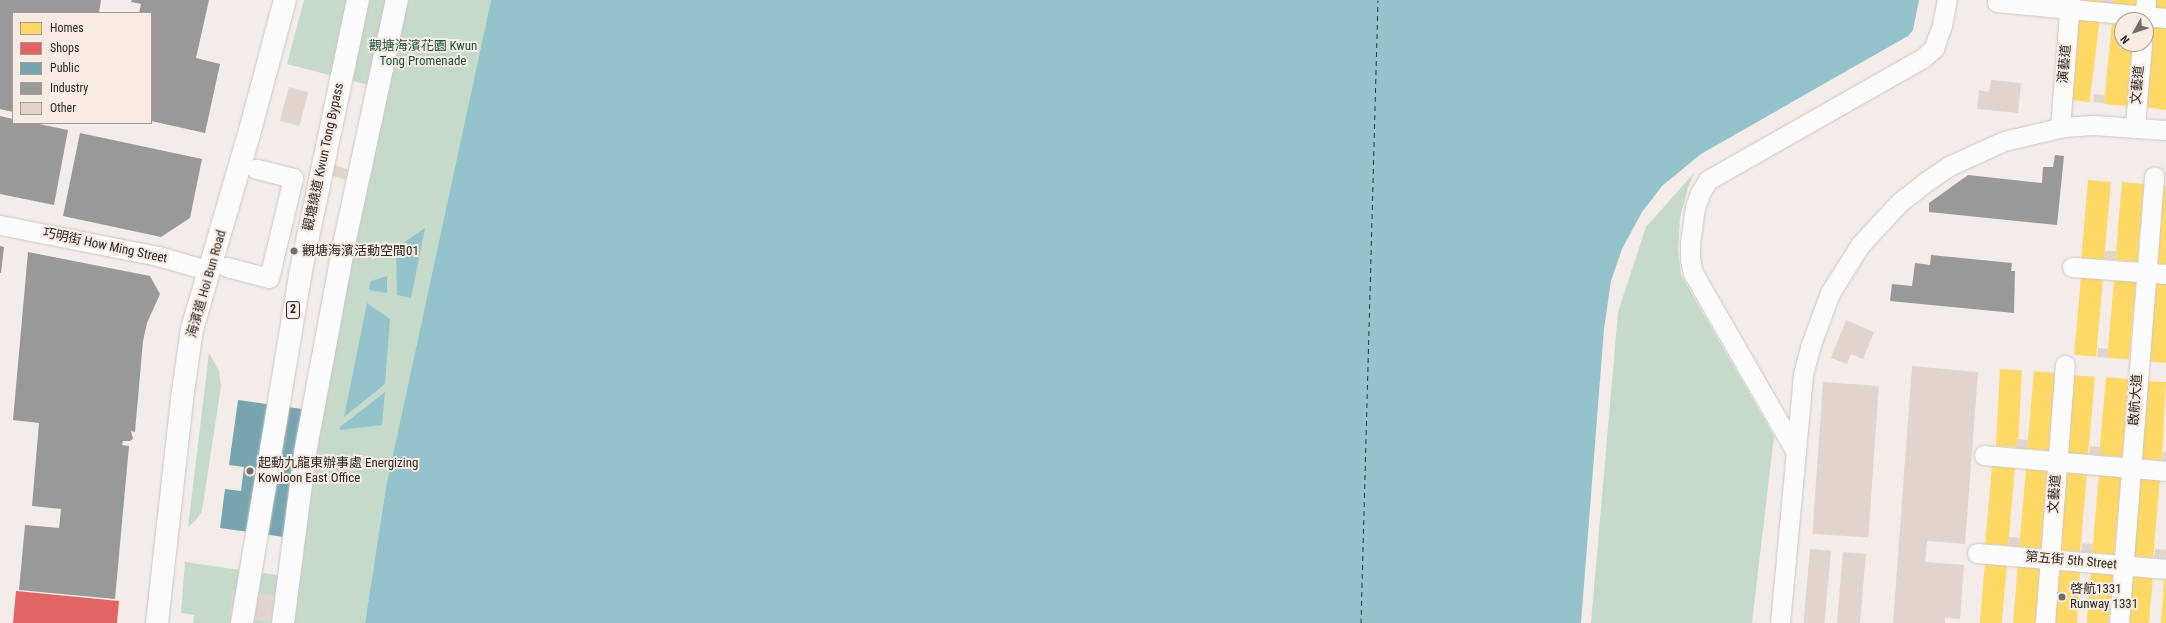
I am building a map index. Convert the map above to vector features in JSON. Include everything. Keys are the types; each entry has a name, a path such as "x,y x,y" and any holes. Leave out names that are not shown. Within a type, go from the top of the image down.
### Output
{"main road":[{"name":"海濱道 Hoi Bun Road","path":"161,622 182,399 191,337 201,297 219,269 248,138 285,0"},
{"name":"觀塘繞道 Kwun Tong Bypass","path":"242,623 300,275 358,0"},
{"path":"283,623 305,453 343,249 397,0"}],"street":[{"path":"1796,452 1693,273 1690,243 1695,207 1700,193 1708,180 1923,58 1934,48 1938,39 1947,0"},
{"path":"1997,1 2070,4 2145,12"},
{"name":"演藝道","path":"2060,128 2070,4"},
{"path":"2154,15 2166,18"},
{"name":"文藝道","path":"2134,126 2141,52"},
{"path":"1780,623 1803,374 1810,347 1830,293 1860,245 1900,202 1924,183 1950,166 2004,141 2060,128 2093,125 2134,126 2166,130"},
{"name":"巧明街 How Ming Street","path":"0,225 270,278 293,178 256,169"},
{"name":"啟航大道","path":"2119,623 2154,176"},
{"path":"2072,267 2166,274"},
{"name":"文藝道","path":"2045,623 2065,364"},
{"path":"1984,455 2166,471"},
{"name":"第五街 5th Street","path":"1977,553 2166,569"}],"green space":[{"name":"觀塘海濱花園 Kwun Tong Promenade","path":"304,0 491,0 386,487 365,623 193,623 194,615 181,613 185,562 290,577 380,88 287,64"},
{"path":"1694,173 1688,188 1680,218 1678,250 1681,275 1774,436 1752,623 1591,623 1618,312 1646,227"},
{"path":"209,353 219,371 221,386 202,511 196,520 188,527"}],"water":[{"path":"491,0 1919,0 1913,30 1908,36 1701,154 1662,186 1642,212 1622,249 1611,281 1604,329 1581,623 365,623 386,487"},
{"path":"425,228 411,298 397,295 396,248"},
{"path":"387,276 387,293 369,290 371,281"},
{"path":"367,303 390,319 385,384 344,417"},
{"path":"385,392 382,425 340,430 340,427"}],"building: Homes":[{"path":"2079,0 2102,0 2101,4 2079,2"},
{"path":"2114,0 2136,0 2136,8 2113,6"},
{"path":"2153,0 2166,0 2166,11 2153,9"},
{"path":"2077,16 2100,19 2090,102 2067,99"},
{"path":"2112,20 2114,20 2114,52 2132,52 2127,106 2104,104"},
{"path":"2154,24 2166,25 2166,110 2144,107 2149,52 2154,52"},
{"path":"2088,180 2111,182 2104,260 2081,258"},
{"path":"2122,182 2144,184 2137,262 2115,260"},
{"path":"2161,186 2166,186 2166,265 2155,264"},
{"path":"2081,277 2103,279 2096,357 2074,355"},
{"path":"2114,280 2136,282 2129,360 2107,358"},
{"path":"2153,283 2166,284 2166,363 2147,361"},
{"path":"2000,369 2022,370 2018,447 1996,446"},
{"path":"2034,371 2056,373 2049,451 2027,449"},
{"path":"2073,375 2095,377 2088,455 2066,453"},
{"path":"2106,377 2129,379 2122,457 2099,455"},
{"path":"2146,381 2166,382 2162,460 2142,459"},
{"path":"1992,466 2015,468 2008,546 1985,544"},
{"path":"2026,469 2048,471 2041,549 2019,547"},
{"path":"2065,472 2087,474 2080,552 2058,550"},
{"path":"2099,475 2121,477 2114,555 2092,553"},
{"path":"2138,478 2160,480 2153,558 2131,556"},
{"path":"1985,563 2007,565 2002,623 1980,623"},
{"path":"2018,566 2040,568 2035,623 2013,623"},
{"path":"2058,570 2080,571 2077,623 2055,623"},
{"path":"2091,572 2113,574 2109,623 2087,623"},
{"path":"2130,576 2153,578 2149,623 2126,623"},
{"path":"2164,579 2166,579 2166,623 2161,623"}],"building: Shops":[{"path":"16,591 119,601 117,623 13,623"}],"building: Public":[{"path":"238,400 302,409 284,537 220,528 225,489 241,491 244,467 229,465"}],"building: Industry":[{"path":"0,0 101,0 99,12 12,12 12,112 0,109"},
{"path":"132,0 209,0 196,58 220,64 205,133 152,121 152,12 139,12 141,4 131,2"},
{"path":"0,116 12,119 12,124 39,124 68,130 54,205 0,194"},
{"path":"80,133 202,159 190,218 161,237 63,216"},
{"path":"2055,155 2064,156 2057,225 1929,212 1929,203 1968,175 2042,183 2043,167 2053,167"},
{"path":"0,246 4,247 1,273 0,273"},
{"path":"28,252 150,276 160,294 147,323 143,341 135,432 131,431 133,439 130,441 123,441 122,445 129,446 115,599 19,590 25,525 59,528 61,509 32,506 39,423 13,420"},
{"path":"1931,255 2012,263 2011,271 2015,271 2014,313 1890,301 1892,284 1912,286 1915,263 1930,265"}],"building: Other":[{"path":"2102,0 2114,0 2113,6 2101,4"},
{"path":"1991,80 2021,83 2018,113 1977,109 1979,90 1989,92"},
{"path":"289,87 308,92 299,126 280,121"},
{"path":"2094,94 2105,95 2104,103 2093,102"},
{"path":"331,164 350,170 348,180 329,175"},
{"path":"2105,251 2116,251 2115,260 2104,259"},
{"path":"1846,320 1874,332 1863,359 1851,354 1847,364 1831,358"},
{"path":"2098,348 2109,349 2108,358 2097,357"},
{"path":"1912,366 1978,372 1965,544 1927,541 1925,562 1964,565 1960,619 1945,618 1945,623 1893,623"},
{"path":"1823,382 1879,386 1868,538 1812,534"},
{"path":"2017,439 2028,440 2027,449 2016,448"},
{"path":"2090,446 2101,447 2100,455 2089,454"},
{"path":"2163,452 2166,452 2166,461 2162,461"},
{"path":"2009,537 2020,538 2019,547 2008,546"},
{"path":"2082,543 2093,544 2092,553 2081,552"},
{"path":"1810,549 1831,551 1825,623 1804,623"},
{"path":"2155,549 2166,550 2165,559 2154,558"},
{"path":"1843,552 1866,554 1860,623 1837,623"},
{"path":"233,590 294,599 275,623 229,616"}],"ferry route":[{"path":"1361,623 1378,0"}],"place":[{"name":"觀塘海濱活動空間01","path":"294,251"},
{"name":"起動九龍東辦事處 Energizing Kowloon East Office","path":"250,471"},
{"name":"啓航1331 Runway 1331","path":"2062,597"}]}
